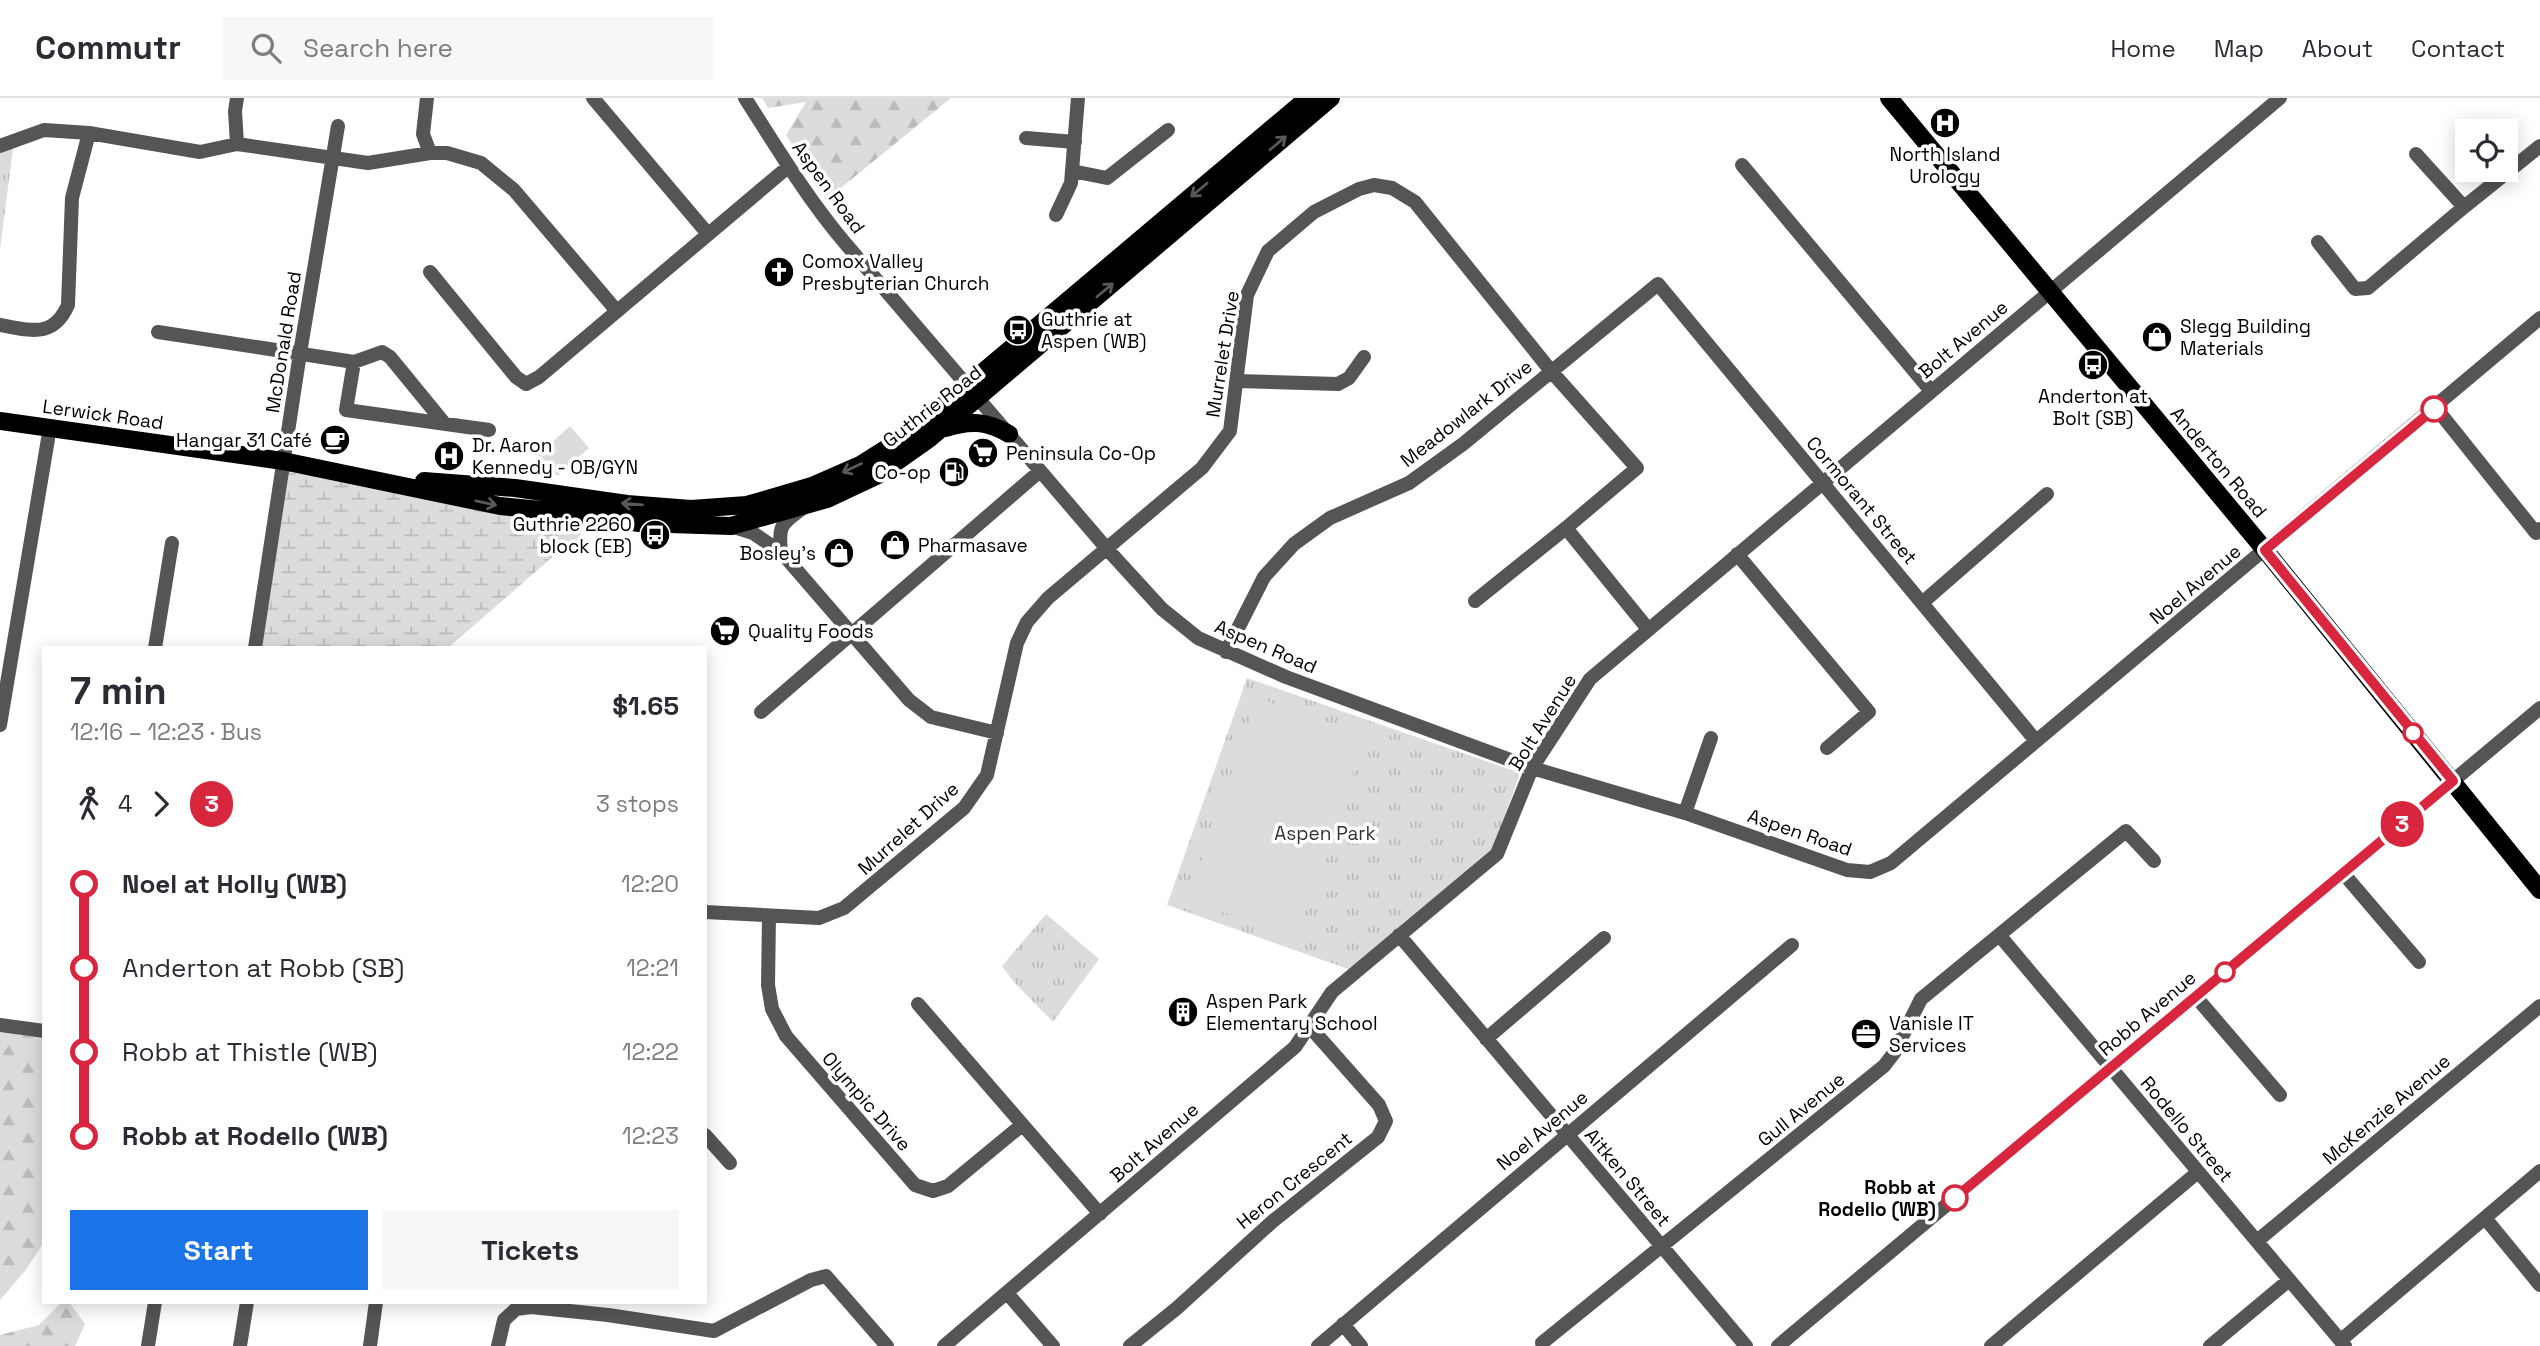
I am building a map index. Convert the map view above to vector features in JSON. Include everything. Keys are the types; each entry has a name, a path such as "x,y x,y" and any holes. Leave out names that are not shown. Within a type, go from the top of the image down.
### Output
{"main road":[{"name":"Guthrie Road","path":"283,461 500,506 639,523 731,526 827,499 878,475 940,430 973,392 1308,98"},
{"name":"Guthrie Road","path":"347,474 516,488 640,505 691,509 747,505 812,486 860,465 973,392 1331,98"},
{"name":"Anderton Road","path":"1889,98 2265,550 2540,890"},
{"name":"Lerwick Road","path":"0,421 283,461"},
{"path":"940,430 973,421 1009,434"}],"street":[{"path":"237,98 237,144"},
{"path":"427,98 423,134 429,153"},
{"path":"593,98 708,234"},
{"name":"Aspen Road","path":"745,98 819,212 1108,550 1162,609 1198,638 1286,677 1532,768 1685,813 1847,870 1870,872"},
{"path":"1056,215 1071,183 1078,98"},
{"name":"Bolt Avenue","path":"944,1346 1295,1047 1332,992 1497,854 1532,768 1590,679 2280,98"},
{"name":"McDonald Road","path":"255,646 338,126"},
{"path":"0,146 44,130 89,133 200,152 237,144 369,163 429,153 447,153 481,163 499,177 532,211 616,310"},
{"path":"1072,171 1107,178 1168,130"},
{"path":"0,325 39,331 51,327 63,317 68,305 72,198 89,133"},
{"path":"1026,138 1075,142"},
{"path":"2318,242 2355,289 2368,288 2464,206 2540,146"},
{"path":"2416,154 2464,206"},
{"path":"1742,165 1931,391"},
{"path":"430,272 516,377 526,384 539,377 788,167"},
{"name":"Murrelet Drive","path":"707,912 819,918 844,908 964,808 987,775 1017,643 1027,622 1048,598 1202,468 1230,430 1247,295 1268,251 1314,212 1343,195 1374,185 1392,188 1415,202 1551,371 1637,468 1566,528"},
{"name":"Meadowlark Drive","path":"1226,652 1264,577 1294,544 1330,518 1409,483 1464,444 1653,284"},
{"name":"Cormorant Street","path":"1653,284 2036,741"},
{"name":"Noel Avenue","path":"1870,872 1891,863 2540,318"},
{"path":"158,332 354,362 382,352 390,357 443,423"},
{"path":"1238,381 1338,384 1349,378 1364,357"},
{"path":"354,362 346,410 489,430"},
{"path":"2435,408 2536,533 2540,529"},
{"path":"0,725 48,439"},
{"path":"761,712 1040,471"},
{"path":"1922,603 2047,494"},
{"path":"781,552 781,528 806,506"},
{"path":"731,526 753,533 781,552 909,700 931,717 997,733"},
{"path":"1475,601 1566,528 1648,629"},
{"path":"155,646 172,542"},
{"path":"1737,554 1869,712 1827,748"},
{"name":"Robb Avenue","path":"1778,1346 2540,708"},
{"path":"1685,813 1712,738"},
{"name":"Gull Avenue","path":"1542,1343 1884,1066 1895,1053 1921,999 2126,831 2154,861"},
{"path":"2343,873 2419,962"},
{"name":"Olympic Drive","path":"769,916 768,985 772,1009 786,1036 915,1185 933,1191 948,1186 1022,1125"},
{"name":"Aitken Street","path":"1399,935 1746,1346"},
{"name":"Rodello Street","path":"2000,936 2343,1343"},
{"path":"1486,1039 1604,938"},
{"name":"Noel Avenue","path":"1318,1346 1792,944"},
{"path":"2196,997 2280,1095"},
{"path":"918,1004 1100,1214"},
{"name":"McKenzie Avenue","path":"2257,1241 2540,1006"},
{"path":"0,1024 42,1031"},
{"name":"Heron Crescent","path":"1130,1346 1177,1308 1273,1221 1378,1137 1387,1121 1379,1105 1310,1027"},
{"path":"707,1137 730,1163"},
{"path":"2343,1343 2540,1171"},
{"path":"1991,1346 2198,1172"},
{"path":"2485,1218 2540,1285"},
{"path":"498,1346 505,1320 516,1309 609,1309 714,1331 811,1280 826,1276 887,1346"},
{"path":"2210,1346 2289,1280"},
{"path":"1007,1293 1053,1346"},
{"path":"148,1346 155,1304"},
{"path":"240,1346 247,1304"},
{"path":"370,1346 376,1304"},
{"path":"1343,1324 1361,1346"}],"green space":[{"path":"762,98 951,98 826,200 786,135 806,102 768,108"},
{"path":"14,140 0,250 0,146"},
{"path":"570,426 589,448 557,476 538,455"},
{"path":"283,461 572,513 581,534 573,547 557,553 450,646 255,646"},
{"name":"Aspen Park","path":"1247,678 1520,773 1491,855 1351,970 1167,905"},
{"path":"1257,698 1366,735 1297,937 1188,900"},
{"path":"1046,914 1099,959 1053,1022 1002,966"},
{"path":"0,1031 42,1039 42,1245 25,1271 0,1300"},
{"path":"60,1304 70,1304 85,1324 75,1346 0,1346 0,1335 39,1325"}],"bus line":[{"name":"3","path":"1955,1198 2453,781 2265,550 2434,409"}],"place":[{"name":"North Island Urology","path":"1945,123"},
{"name":"Comox Valley Presbyterian Church","path":"779,272"},
{"name":"Guthrie at Aspen (WB)","path":"1018,330"},
{"name":"Slegg Building Materials","path":"2157,337"},
{"name":"Anderton at Bolt (SB)","path":"2093,365"},
{"name":"Hangar 31 Café","path":"335,440"},
{"name":"Peninsula Co-Op","path":"983,453"},
{"name":"Dr. Aaron Kennedy - OB/GYN","path":"449,456"},
{"name":"Co-op","path":"954,472"},
{"name":"Guthrie 2260 block (EB)","path":"655,535"},
{"name":"Pharmasave","path":"895,545"},
{"name":"Bosley's","path":"839,553"},
{"name":"Quality Foods","path":"725,631"},
{"name":"Aspen Park Elementary School","path":"1183,1012"},
{"name":"Vanisle IT Services","path":"1866,1034"},
{"name":"Robb at Rodello (WB)","path":"1955,1198"}]}
